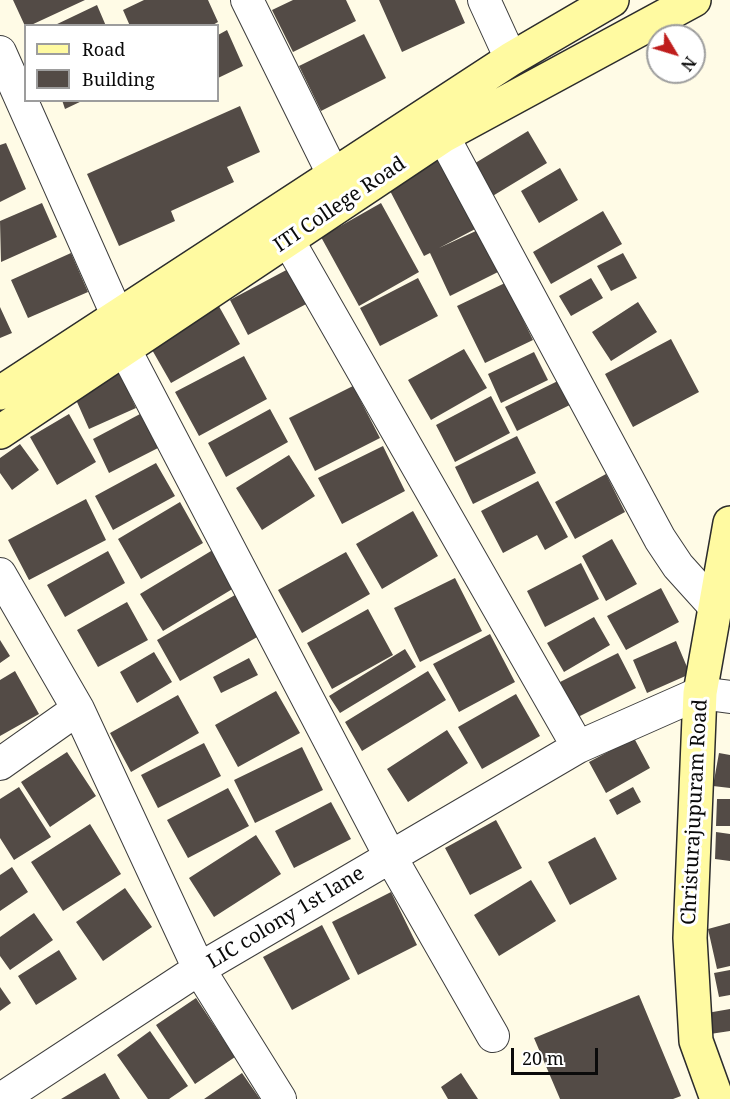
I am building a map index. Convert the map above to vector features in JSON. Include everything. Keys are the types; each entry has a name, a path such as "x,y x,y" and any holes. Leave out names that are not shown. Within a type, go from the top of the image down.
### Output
{"street":[{"path":"247,0 333,174"},
{"path":"484,0 511,59"},
{"name":"ITI College Road","path":"0,393 511,59 612,0"},
{"name":"ITI College Road","path":"0,432 442,136 694,0"},
{"path":"0,52 118,316"},
{"path":"442,136 660,539 678,566 715,607"},
{"path":"288,240 578,747"},
{"path":"125,350 390,856 494,1036"},
{"name":"Christurajupuram Road","path":"717,1099 696,1041 690,938 715,695 715,607 730,523"},
{"name":"LIC colony 1st lane","path":"0,574 78,709 199,969 578,747 715,695"},
{"path":"0,765 78,709"},
{"path":"1,1099 199,969 280,1099"}],"building":[{"path":"13,0 85,0 33,24 24,24"},
{"path":"144,0 208,0 218,22 214,24 129,24 123,10"},
{"path":"293,0 346,0 356,21 293,52 272,10"},
{"path":"379,0 455,0 465,23 402,52"},
{"path":"97,5 105,24 57,24"},
{"path":"227,30 243,66 219,78 219,34"},
{"path":"364,34 386,78 321,111 299,66"},
{"path":"63,102 80,102 65,109"},
{"path":"240,106 260,152 227,167 234,182 171,211 175,221 119,246 87,174"},
{"path":"528,131 547,163 491,197 472,165"},
{"path":"6,143 26,189 0,202 0,145"},
{"path":"445,157 481,226 439,248 478,230 498,272 450,296 430,253 424,256 388,187"},
{"path":"560,168 578,200 539,223 521,191"},
{"path":"42,203 57,237 1,262 0,221"},
{"path":"381,203 419,272 359,306 321,237"},
{"path":"603,211 622,244 551,284 533,252"},
{"path":"71,253 88,292 28,318 11,280"},
{"path":"623,253 637,278 611,291 597,266"},
{"path":"292,267 310,302 248,335 230,300"},
{"path":"418,278 438,316 380,346 360,308"},
{"path":"591,278 603,298 571,316 559,296"},
{"path":"505,283 533,340 485,363 457,306"},
{"path":"216,301 240,344 171,383 147,341"},
{"path":"638,302 657,332 611,361 592,332"},
{"path":"0,307 12,333 0,338"},
{"path":"671,339 699,392 633,427 605,374"},
{"path":"464,349 487,388 431,420 408,380"},
{"path":"534,352 548,380 501,403 488,374"},
{"path":"244,356 267,399 199,436 175,392"},
{"path":"119,372 136,408 89,429 73,393"},
{"path":"568,376 580,400 517,431 505,407"},
{"path":"353,386 380,438 315,471 289,418"},
{"path":"491,396 510,433 455,462 436,425"},
{"path":"270,409 288,442 226,477 208,443"},
{"path":"69,414 96,462 57,485 30,437"},
{"path":"140,414 158,448 109,473 93,439"},
{"path":"517,436 536,473 473,504 455,467"},
{"path":"20,444 39,470 12,490 0,473 0,458"},
{"path":"383,446 405,491 342,524 318,478"},
{"path":"289,455 315,496 262,530 236,488"},
{"path":"156,463 175,496 113,530 95,496"},
{"path":"606,474 625,512 575,539 555,502"},
{"path":"538,481 568,537 545,550 537,535 503,553 481,511"},
{"path":"86,499 106,540 29,580 8,540"},
{"path":"180,502 203,543 141,579 118,539"},
{"path":"413,511 438,556 382,589 356,544"},
{"path":"612,539 637,584 606,601 582,556"},
{"path":"216,548 239,585 163,631 140,594"},
{"path":"108,551 125,583 65,617 47,585"},
{"path":"346,552 370,594 302,633 278,590"},
{"path":"581,563 599,599 545,627 527,591"},
{"path":"455,578 482,631 420,662 394,608"},
{"path":"661,588 679,622 626,650 607,616"},
{"path":"235,595 259,636 180,681 157,640"},
{"path":"127,602 148,640 98,667 77,630"},
{"path":"368,609 393,655 332,689 307,643"},
{"path":"594,617 610,645 564,672 547,643"},
{"path":"490,634 515,682 459,712 433,664"},
{"path":"0,640 10,656 0,663"},
{"path":"676,641 690,674 647,693 633,660"},
{"path":"405,649 416,667 340,713 329,696"},
{"path":"154,652 172,682 137,703 120,672"},
{"path":"618,653 636,688 578,717 560,682"},
{"path":"249,658 258,675 221,693 213,677"},
{"path":"15,671 39,714 0,736 0,680"},
{"path":"428,671 446,700 362,751 345,722"},
{"path":"276,691 300,733 238,767 215,725"},
{"path":"516,694 540,736 482,769 458,727"},
{"path":"178,695 199,733 131,772 110,733"},
{"path":"447,730 468,763 408,802 387,769"},
{"path":"634,738 650,768 606,793 589,762"},
{"path":"204,743 221,776 158,808 141,775"},
{"path":"302,747 323,790 255,823 234,780"},
{"path":"67,752 96,796 50,827 21,782"},
{"path":"719,753 730,755 730,788 713,786"},
{"path":"19,787 51,837 14,860 0,838 0,799"},
{"path":"633,787 641,802 617,815 609,800"},
{"path":"228,788 249,826 188,858 167,820"},
{"path":"717,799 730,799 730,826 716,826"},
{"path":"331,802 351,839 294,868 275,831"},
{"path":"496,820 522,868 470,895 445,848"},
{"path":"90,824 121,874 63,911 31,862"},
{"path":"716,832 730,834 730,861 715,859"},
{"path":"256,835 281,874 214,917 189,878"},
{"path":"595,837 617,879 570,905 548,862"},
{"path":"12,867 28,892 0,911 0,875"},
{"path":"531,880 556,921 499,956 474,915"},
{"path":"125,888 152,927 103,961 76,922"},
{"path":"391,892 417,945 358,975 332,922"},
{"path":"34,913 53,940 10,970 0,956 0,937"},
{"path":"730,923 730,966 717,969 708,929"},
{"path":"322,925 350,979 292,1010 263,957"},
{"path":"59,950 77,979 36,1005 18,976"},
{"path":"730,970 730,995 719,997 714,973"},
{"path":"0,987 11,1003 0,1011"},
{"path":"639,995 681,1096 673,1099 560,1099 534,1038"},
{"path":"196,998 235,1057 195,1084 156,1025"},
{"path":"730,1009 730,1031 710,1034 707,1013"},
{"path":"150,1031 188,1086 169,1099 148,1099 117,1055"},
{"path":"105,1073 120,1099 61,1099"},
{"path":"242,1073 260,1099 204,1099"},
{"path":"461,1073 478,1099 448,1099 441,1087"}]}
